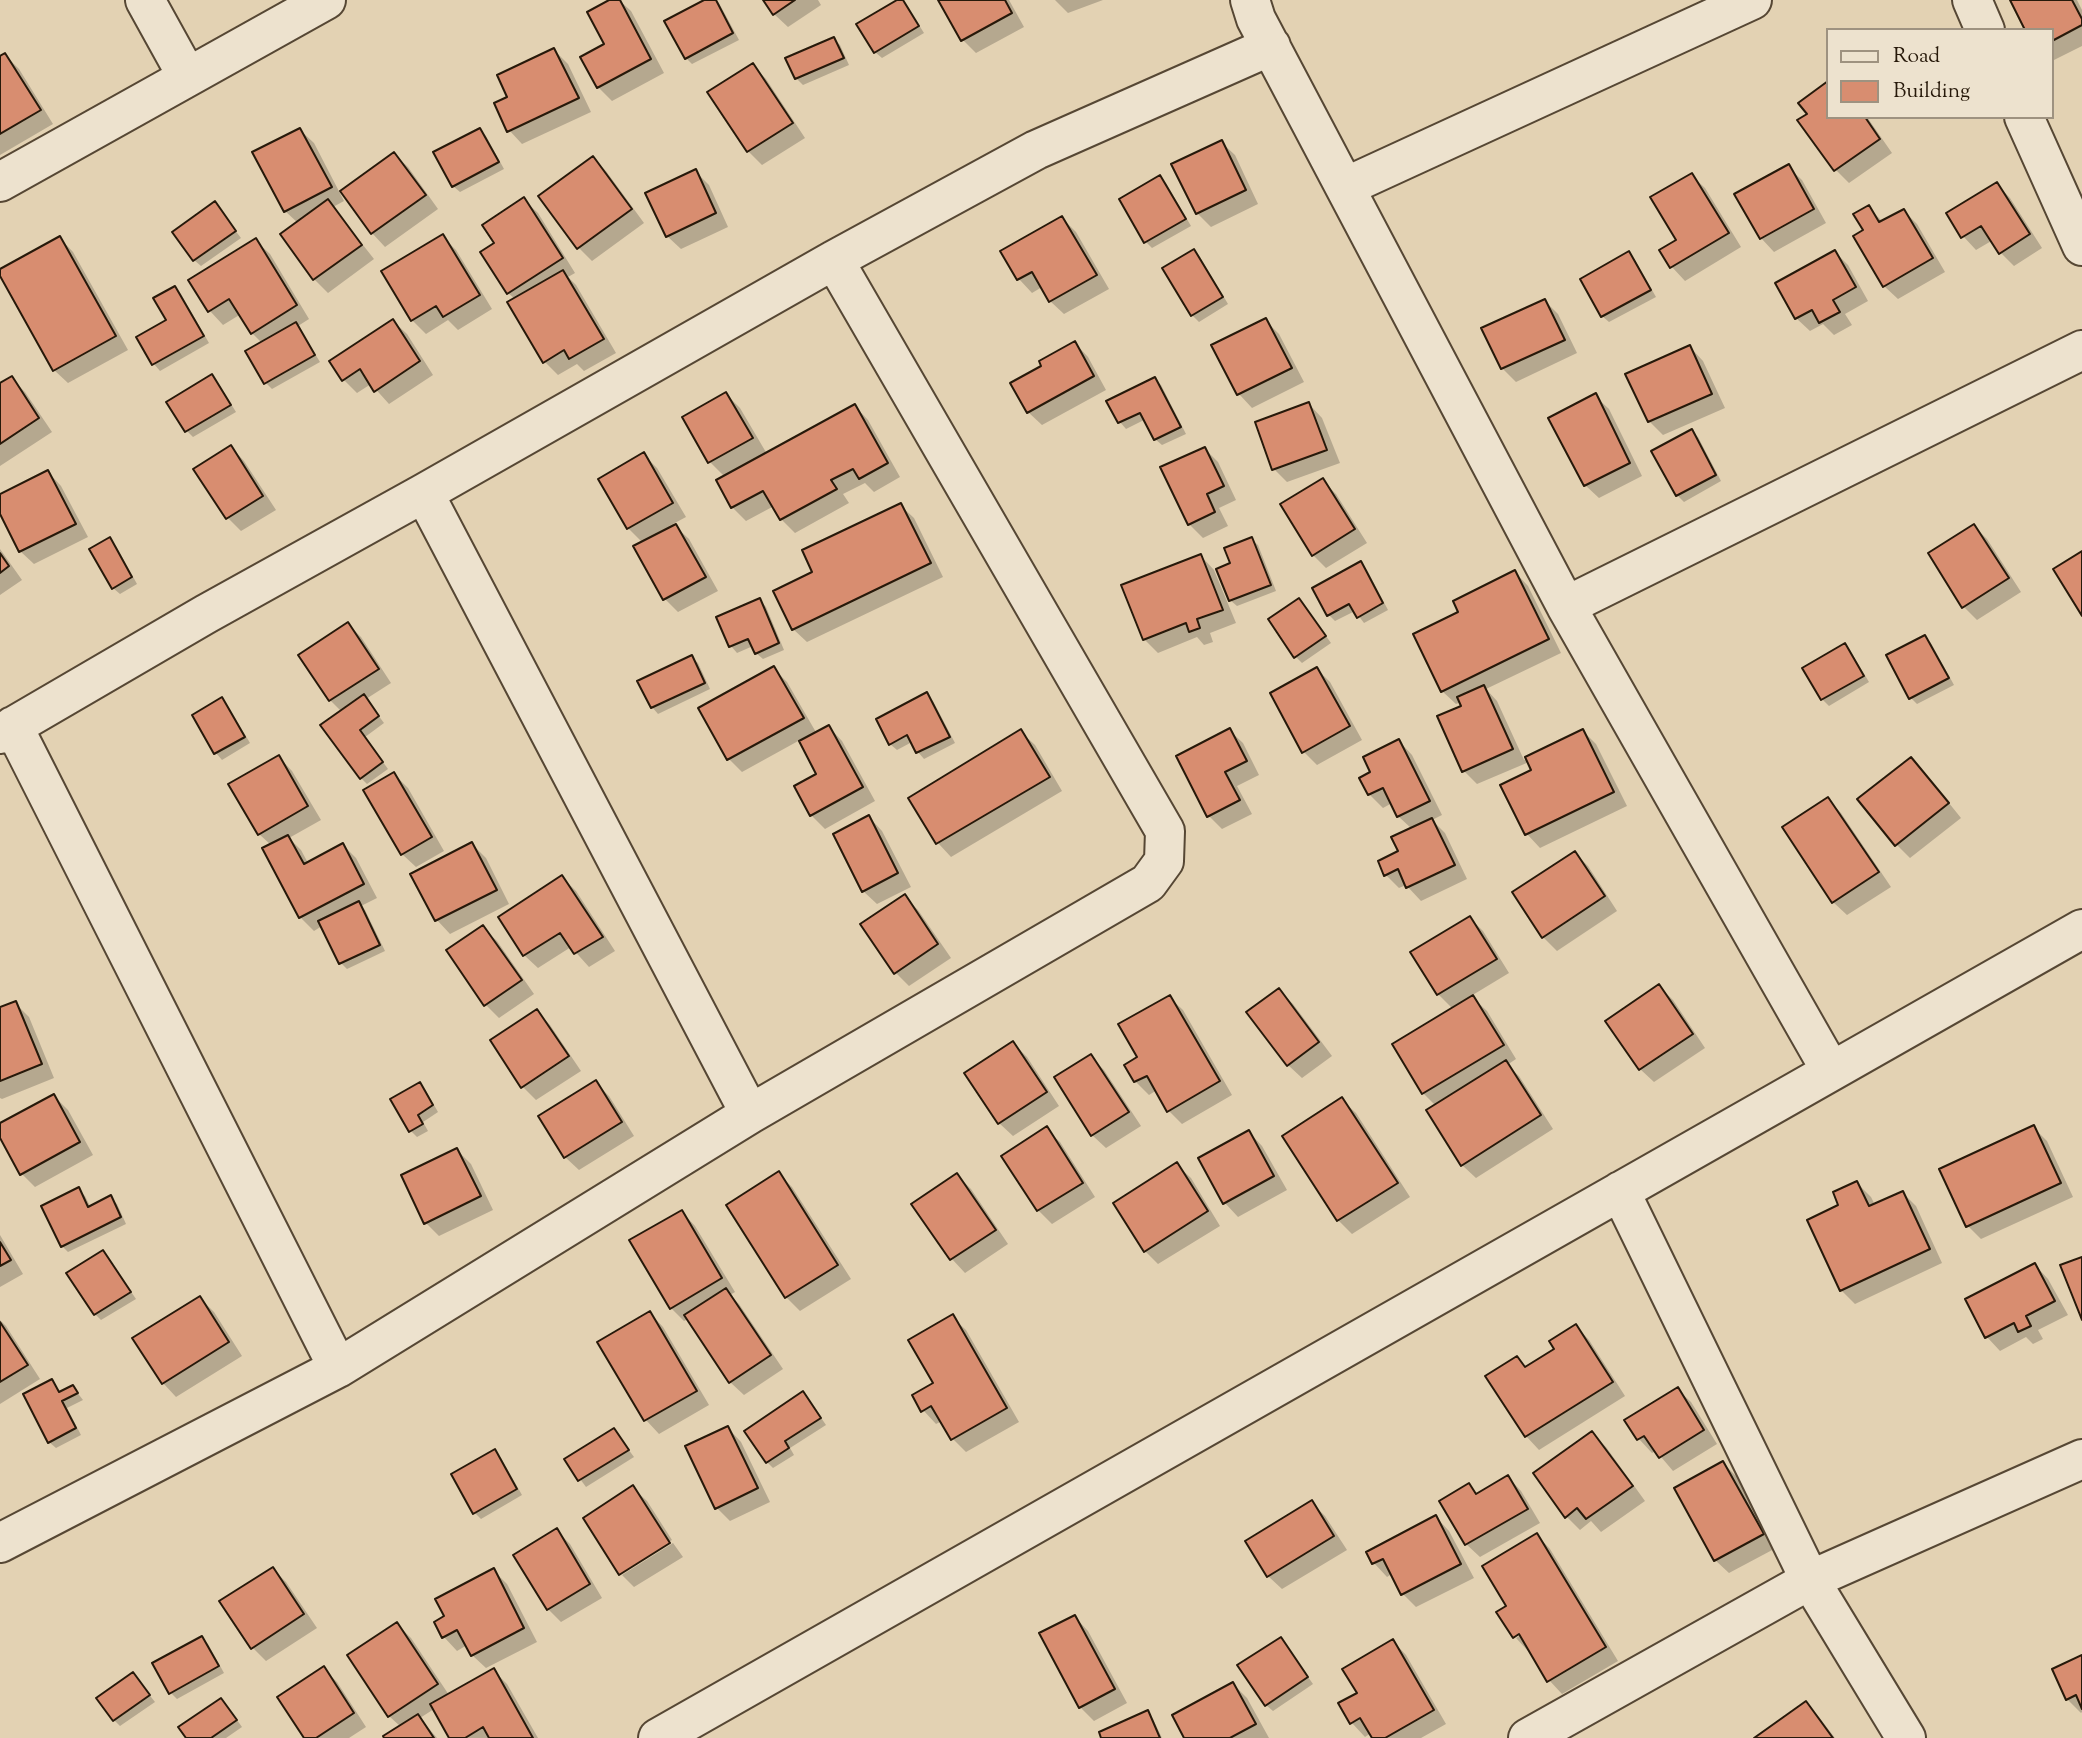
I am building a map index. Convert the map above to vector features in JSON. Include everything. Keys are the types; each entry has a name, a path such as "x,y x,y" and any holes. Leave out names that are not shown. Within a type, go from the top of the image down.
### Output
{"street":[{"path":"145,0 187,76"},
{"path":"0,182 326,0"},
{"path":"1250,0 1270,46 1566,606 1830,1071"},
{"path":"1345,187 1752,0"},
{"path":"1972,0 1984,28"},
{"path":"338,1368 6,730 206,614 834,260 1036,150 1270,46"},
{"path":"2025,119 2082,246"},
{"path":"0,1543 338,1368 750,1114 1147,883 1164,861 1165,831 834,260"},
{"path":"1566,606 2082,350"},
{"path":"424,493 750,1114"},
{"path":"658,1738 2082,929"},
{"path":"1620,1191 1810,1580 1906,1738"},
{"path":"1528,1738 1810,1580 2082,1459"}],"building":[{"path":"609,0 620,0 651,59 597,88 580,57 604,44 587,12"},
{"path":"704,0 716,0 733,33 685,59 664,21"},
{"path":"763,0 795,0 773,15"},
{"path":"897,0 903,0 919,26 874,53 856,24"},
{"path":"938,0 1005,0 1012,13 961,41"},
{"path":"2010,0 2072,0 2082,19 2082,25 2054,40 2054,28 2024,28"},
{"path":"834,37 844,58 795,79 785,58"},
{"path":"554,48 579,98 507,132 494,103 507,97 497,75"},
{"path":"5,53 41,110 0,134 0,56"},
{"path":"753,63 793,123 747,152 707,92"},
{"path":"1826,82 1826,119 1866,119 1880,139 1834,171 1797,120 1807,114 1798,103"},
{"path":"300,128 332,187 284,212 252,152"},
{"path":"480,128 499,162 452,187 433,152"},
{"path":"1222,140 1246,190 1196,214 1171,164"},
{"path":"394,152 426,195 371,234 340,191"},
{"path":"593,156 632,209 577,249 538,196"},
{"path":"1789,164 1814,209 1760,239 1734,194"},
{"path":"696,169 716,213 666,237 645,193"},
{"path":"1692,173 1729,233 1670,268 1659,250 1676,240 1650,197"},
{"path":"1160,175 1186,219 1144,243 1119,199"},
{"path":"1997,182 2030,234 1999,254 1981,226 1961,238 1946,213"},
{"path":"524,197 563,258 507,294 480,252 494,243 482,225"},
{"path":"328,199 362,245 313,280 280,234"},
{"path":"215,201 236,231 193,261 172,232"},
{"path":"1869,205 1879,222 1904,209 1933,258 1883,287 1853,236 1863,230 1853,214"},
{"path":"1062,216 1097,275 1049,302 1032,272 1017,280 1000,251"},
{"path":"443,234 480,295 443,317 436,306 411,321 381,271"},
{"path":"60,236 116,336 53,371 0,276 0,269"},
{"path":"256,238 297,305 251,334 229,299 208,312 188,280"},
{"path":"1194,249 1223,297 1191,316 1162,268"},
{"path":"1835,250 1856,287 1833,300 1840,312 1819,323 1812,310 1795,319 1775,283"},
{"path":"1629,251 1651,290 1601,317 1580,279"},
{"path":"563,270 604,339 569,359 564,350 543,363 507,302"},
{"path":"175,286 204,336 152,365 136,337 166,320 153,298"},
{"path":"1545,299 1565,340 1501,369 1481,328"},
{"path":"1266,318 1292,368 1237,395 1211,345"},
{"path":"393,319 420,361 374,392 360,369 342,381 329,361"},
{"path":"296,322 315,355 264,384 245,351"},
{"path":"1075,341 1094,376 1027,413 1010,383 1041,366 1039,361"},
{"path":"1690,345 1712,394 1648,422 1625,374"},
{"path":"212,374 231,405 185,432 166,402"},
{"path":"12,376 39,418 0,444 0,383"},
{"path":"1155,377 1181,427 1154,440 1140,413 1118,423 1106,401"},
{"path":"726,392 753,438 708,463 682,417"},
{"path":"1596,393 1630,463 1584,486 1548,418"},
{"path":"1309,402 1327,450 1272,470 1255,422"},
{"path":"855,404 888,463 859,479 853,469 831,480 837,489 780,520 763,491 731,508 716,480"},
{"path":"1692,429 1716,475 1676,496 1651,451"},
{"path":"231,445 263,496 226,519 193,469"},
{"path":"1205,447 1224,486 1207,494 1215,512 1188,525 1160,467"},
{"path":"644,452 673,503 627,529 598,479"},
{"path":"48,470 76,524 19,552 0,514 0,494"},
{"path":"1323,478 1355,529 1312,556 1280,504"},
{"path":"901,503 931,563 792,630 773,591 812,572 802,550"},
{"path":"676,524 706,577 663,600 633,546"},
{"path":"1974,524 2009,578 1962,608 1928,553"},
{"path":"110,537 132,577 112,589 89,549"},
{"path":"1252,537 1271,585 1229,601 1216,569 1230,563 1224,548"},
{"path":"2082,551 2082,616 2053,569"},
{"path":"0,553 9,566 0,573"},
{"path":"1201,554 1223,610 1197,619 1200,628 1189,632 1186,623 1143,640 1121,585"},
{"path":"1361,561 1383,603 1357,618 1349,604 1327,616 1312,588"},
{"path":"1515,570 1549,639 1441,692 1413,634 1458,612 1453,601"},
{"path":"760,598 779,643 755,654 748,639 729,647 716,617"},
{"path":"1299,598 1326,636 1294,658 1268,619"},
{"path":"348,622 379,669 329,701 298,655"},
{"path":"1925,635 1949,678 1909,699 1886,655"},
{"path":"1845,643 1864,676 1821,700 1802,668"},
{"path":"692,655 705,683 651,708 637,681"},
{"path":"774,666 804,718 727,760 698,708"},
{"path":"1317,667 1350,726 1302,753 1270,693"},
{"path":"1484,685 1513,749 1462,772 1437,716 1461,706 1457,697"},
{"path":"927,692 950,737 916,753 907,735 889,745 876,719"},
{"path":"364,694 379,716 360,730 383,762 360,779 320,725"},
{"path":"222,697 245,737 214,754 192,715"},
{"path":"829,725 863,787 810,816 794,786 816,774 799,741"},
{"path":"1230,728 1247,761 1225,772 1240,800 1207,817 1176,756"},
{"path":"1021,729 1050,777 936,844 908,798"},
{"path":"1583,729 1614,792 1525,835 1500,785 1531,770 1525,757"},
{"path":"1399,739 1430,801 1397,817 1383,788 1368,795 1359,778 1370,772 1363,757"},
{"path":"279,755 308,806 258,835 228,784"},
{"path":"1911,757 1949,803 1895,846 1857,799"},
{"path":"394,772 432,837 401,855 363,790"},
{"path":"1828,797 1879,872 1832,903 1782,827"},
{"path":"869,815 898,873 862,892 833,834"},
{"path":"1432,818 1455,865 1406,888 1398,869 1384,876 1378,861 1398,851 1391,837"},
{"path":"288,835 304,864 343,843 364,884 299,918 262,848"},
{"path":"472,842 497,890 435,921 410,874"},
{"path":"1575,851 1605,896 1542,938 1512,892"},
{"path":"562,875 603,937 574,954 560,933 523,956 498,917"},
{"path":"905,894 938,944 894,974 860,924"},
{"path":"359,901 380,945 339,964 318,921"},
{"path":"1470,916 1497,959 1437,995 1410,952"},
{"path":"483,925 522,980 484,1006 446,950"},
{"path":"1659,984 1693,1034 1639,1070 1605,1021"},
{"path":"1279,988 1319,1042 1287,1066 1246,1012"},
{"path":"1170,995 1220,1081 1167,1112 1147,1076 1134,1082 1124,1065 1137,1057 1118,1024"},
{"path":"1473,995 1504,1045 1422,1094 1392,1044"},
{"path":"16,1001 42,1064 0,1081 0,1007"},
{"path":"537,1009 569,1056 521,1088 490,1040"},
{"path":"1013,1041 1047,1092 998,1124 964,1073"},
{"path":"1091,1054 1129,1112 1091,1136 1054,1077"},
{"path":"1506,1060 1541,1115 1461,1166 1426,1110"},
{"path":"596,1080 622,1122 564,1158 538,1116"},
{"path":"420,1082 433,1105 418,1115 423,1124 409,1132 390,1099"},
{"path":"54,1094 80,1142 20,1175 0,1138 0,1123"},
{"path":"1342,1097 1398,1183 1337,1221 1282,1136"},
{"path":"2034,1125 2061,1183 1966,1227 1939,1169"},
{"path":"1047,1126 1083,1183 1037,1211 1001,1156"},
{"path":"1249,1130 1274,1176 1223,1204 1198,1158"},
{"path":"457,1148 481,1196 424,1224 401,1175"},
{"path":"1177,1162 1208,1211 1144,1252 1113,1203"},
{"path":"779,1171 838,1265 785,1298 726,1205"},
{"path":"957,1173 996,1230 950,1260 911,1204"},
{"path":"1857,1181 1869,1206 1903,1191 1930,1249 1840,1291 1807,1220 1838,1205 1833,1192"},
{"path":"79,1187 88,1207 111,1195 121,1217 61,1247 41,1206"},
{"path":"682,1210 722,1278 670,1309 629,1240"},
{"path":"0,1242 11,1260 0,1266"},
{"path":"103,1250 131,1292 94,1315 66,1273"},
{"path":"2082,1257 2082,1320 2060,1265"},
{"path":"2035,1263 2055,1301 2026,1316 2031,1326 2018,1332 2014,1323 1985,1338 1965,1299"},
{"path":"726,1288 771,1355 729,1383 684,1315"},
{"path":"200,1296 229,1342 162,1384 132,1338"},
{"path":"650,1311 697,1391 644,1421 597,1342"},
{"path":"953,1314 1007,1408 951,1440 931,1406 921,1412 912,1395 933,1383 908,1340"},
{"path":"0,1322 28,1365 0,1382"},
{"path":"1576,1324 1613,1382 1525,1437 1485,1376 1517,1356 1525,1367 1554,1349 1549,1341"},
{"path":"52,1379 59,1392 73,1385 78,1393 62,1401 76,1428 48,1443 23,1394"},
{"path":"1678,1387 1704,1430 1659,1458 1644,1436 1637,1440 1624,1420"},
{"path":"803,1391 821,1418 785,1441 789,1448 766,1463 744,1431"},
{"path":"728,1426 758,1488 715,1509 685,1446"},
{"path":"614,1428 629,1450 578,1481 564,1459"},
{"path":"1592,1431 1633,1486 1586,1519 1577,1508 1565,1518 1533,1473"},
{"path":"495,1449 517,1489 473,1514 451,1474"},
{"path":"1723,1461 1764,1534 1714,1561 1674,1488"},
{"path":"1508,1475 1528,1509 1465,1545 1439,1501 1469,1483 1476,1494"},
{"path":"633,1485 670,1543 619,1575 583,1518"},
{"path":"1312,1500 1334,1536 1267,1577 1245,1541"},
{"path":"1436,1515 1461,1564 1401,1595 1383,1559 1372,1564 1366,1552"},
{"path":"557,1528 590,1584 547,1610 513,1555"},
{"path":"1537,1533 1606,1647 1547,1682 1519,1634 1513,1638 1496,1612 1506,1606 1482,1566"},
{"path":"273,1567 304,1614 251,1649 219,1601"},
{"path":"494,1568 524,1628 471,1656 457,1630 442,1638 434,1622 444,1616 435,1599"},
{"path":"1075,1615 1115,1689 1079,1708 1039,1633"},
{"path":"397,1622 438,1684 388,1717 347,1655"},
{"path":"202,1636 219,1666 169,1694 152,1663"},
{"path":"1281,1637 1308,1677 1265,1706 1237,1665"},
{"path":"1393,1639 1434,1710 1385,1738 1372,1738 1360,1718 1350,1724 1338,1703 1357,1693 1342,1669"},
{"path":"2082,1655 2082,1709 2076,1695 2066,1700 2052,1669"},
{"path":"324,1666 354,1713 316,1738 304,1738 277,1697"},
{"path":"494,1668 533,1738 489,1738 483,1727 465,1738 449,1738 430,1704"},
{"path":"133,1672 150,1695 113,1721 96,1698"},
{"path":"1233,1682 1256,1724 1230,1738 1184,1738 1172,1715"},
{"path":"221,1698 237,1720 211,1738 186,1738 178,1727"},
{"path":"1806,1701 1833,1738 1754,1738"},
{"path":"1148,1710 1160,1738 1101,1738 1099,1732"},
{"path":"418,1714 434,1738 384,1738 383,1736"}]}
